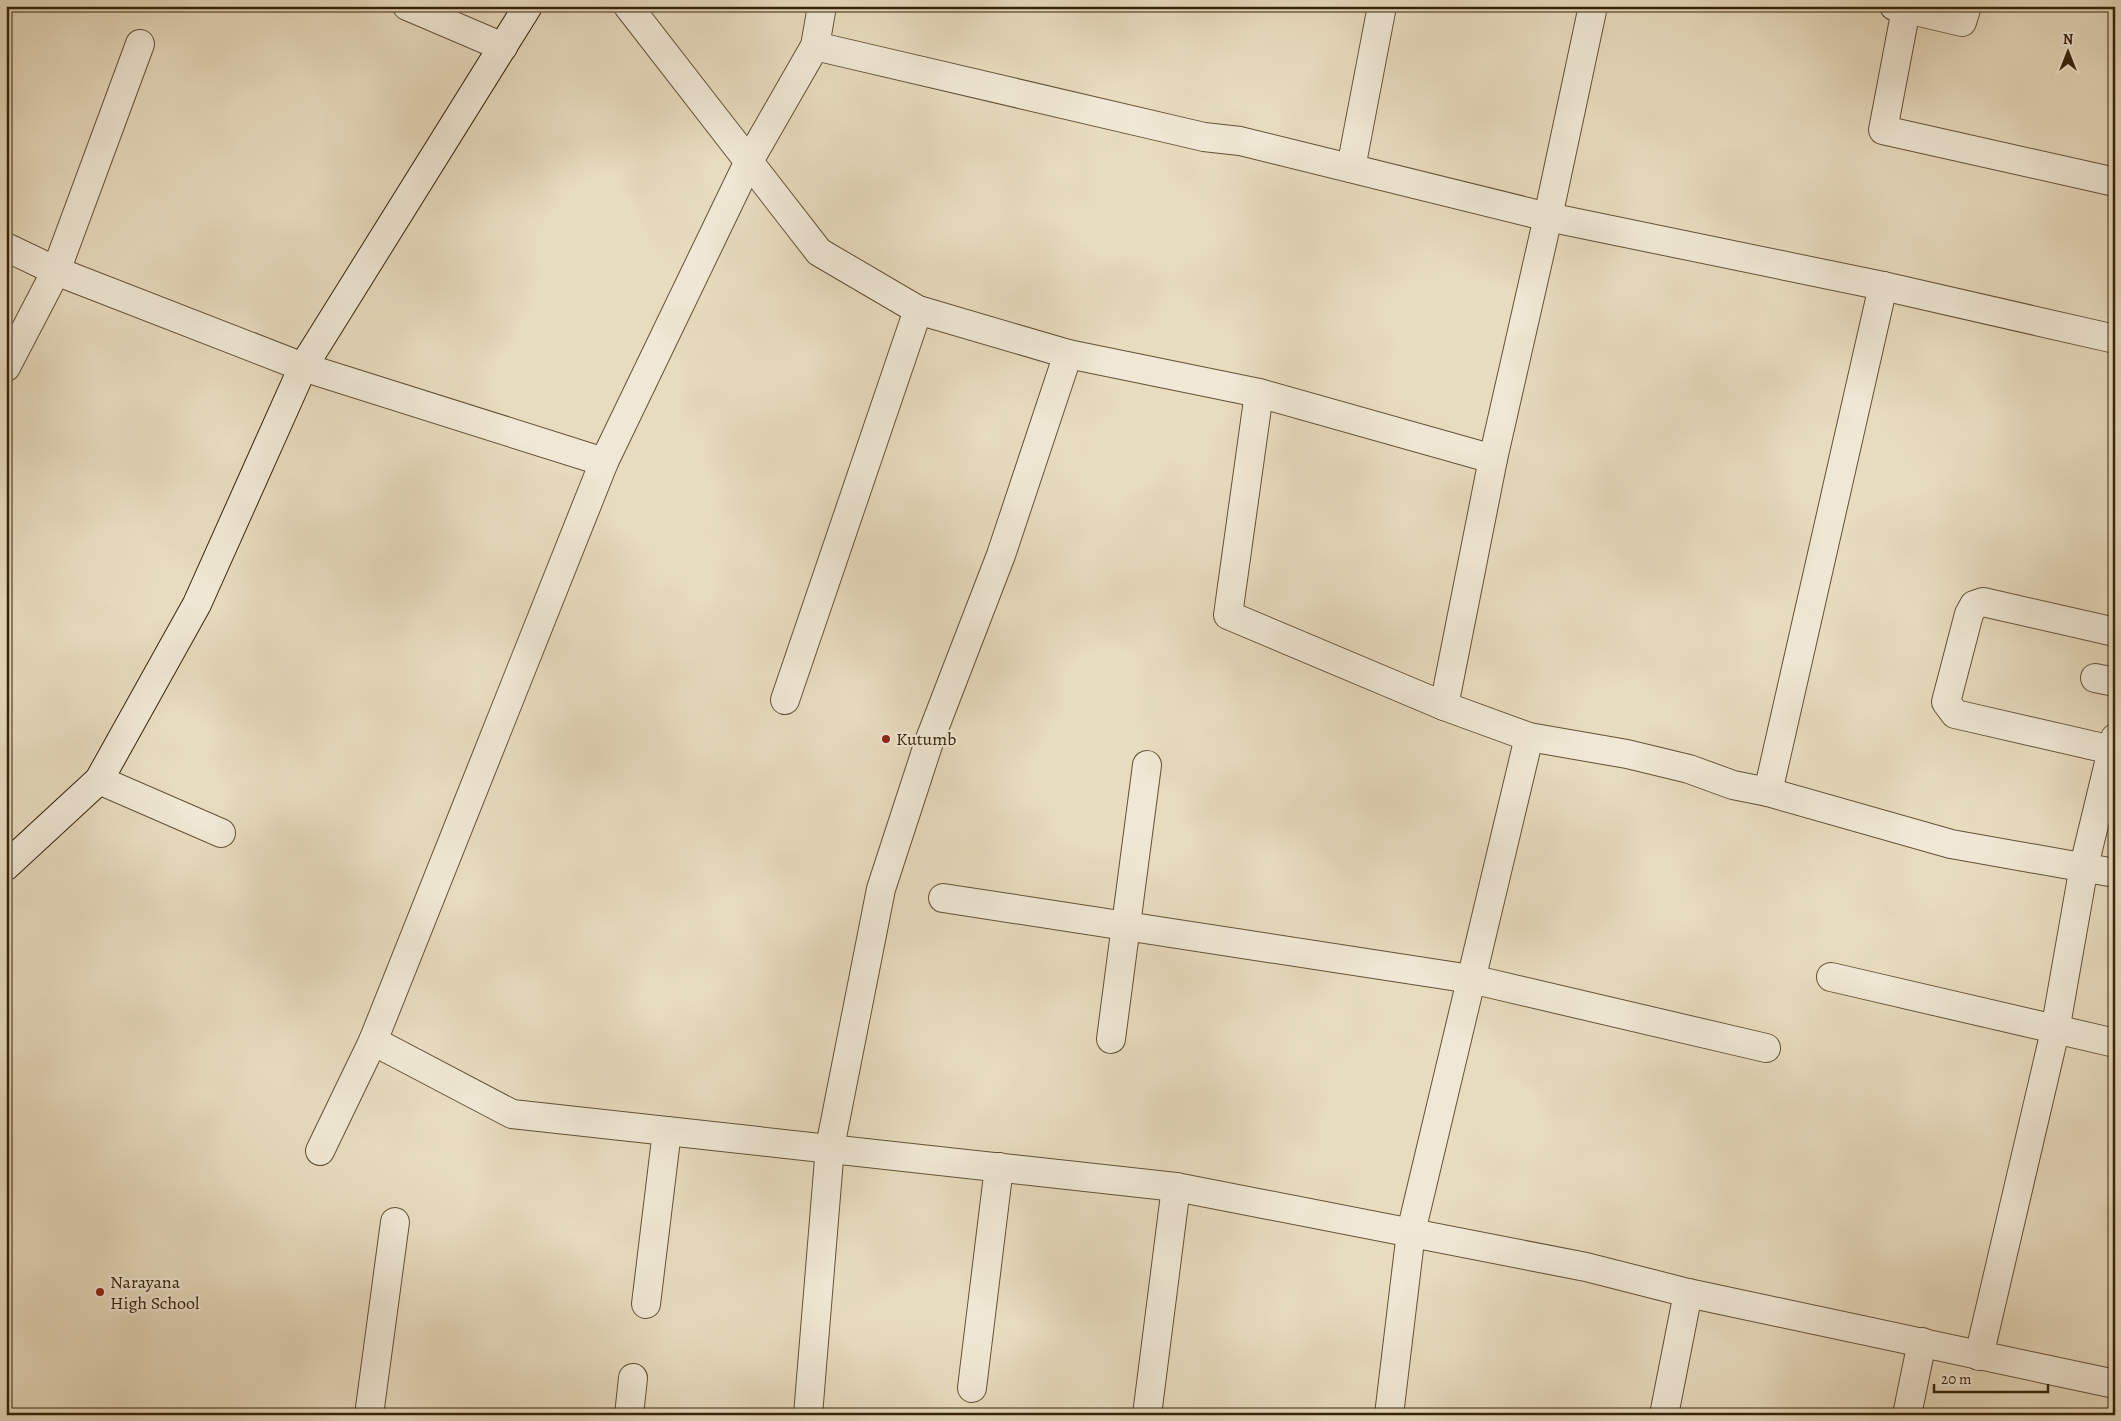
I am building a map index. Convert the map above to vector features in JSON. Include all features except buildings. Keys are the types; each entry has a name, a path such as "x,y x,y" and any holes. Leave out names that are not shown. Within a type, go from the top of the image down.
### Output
{"street":[{"path":"407,6 503,47"},
{"path":"6,866 99,780 197,604 303,367 528,6"},
{"path":"628,6 819,252 918,310 1068,354 1259,393 1493,459"},
{"path":"320,1151 373,1041 604,462 750,161 815,46 822,6"},
{"path":"1351,168 1382,6"},
{"path":"1444,706 1493,459 1548,217 1593,6"},
{"path":"1967,6 1962,22 1900,8 1883,130 2115,182"},
{"path":"6,367 56,271 140,44"},
{"path":"815,46 1204,137 1240,140 1548,217 1882,286 2115,339"},
{"path":"6,247 56,271 303,367 604,462"},
{"path":"1768,792 1882,286"},
{"path":"785,700 918,310"},
{"path":"808,1415 830,1147 881,889 930,739 1000,555 1068,354"},
{"path":"1259,393 1228,616 1444,706 1529,736 1627,754 1689,769 1733,785 1768,792 1951,844 2115,873"},
{"path":"1980,1356 2055,1031 2084,866 2113,744 1955,714 1946,702 1969,614 1974,605 1983,602 2115,632"},
{"path":"1389,1415 1411,1232 1529,736"},
{"path":"1111,1039 1148,765"},
{"path":"99,780 222,833"},
{"path":"943,898 1471,979 1766,1048"},
{"path":"1831,977 2055,1031 2115,1043"},
{"path":"373,1041 512,1114 830,1147 1176,1187 1586,1267 1688,1293 2115,1384"},
{"path":"646,1304 667,1131"},
{"path":"972,1388 999,1167"},
{"path":"1147,1415 1176,1187"},
{"path":"370,1415 395,1222"},
{"path":"1664,1415 1688,1293"},
{"path":"1907,1415 1922,1342"},
{"path":"629,1415 633,1378"}],"place":[{"name":"Kutumb","path":"886,739"},
{"name":"Narayana High School","path":"100,1292"}]}
